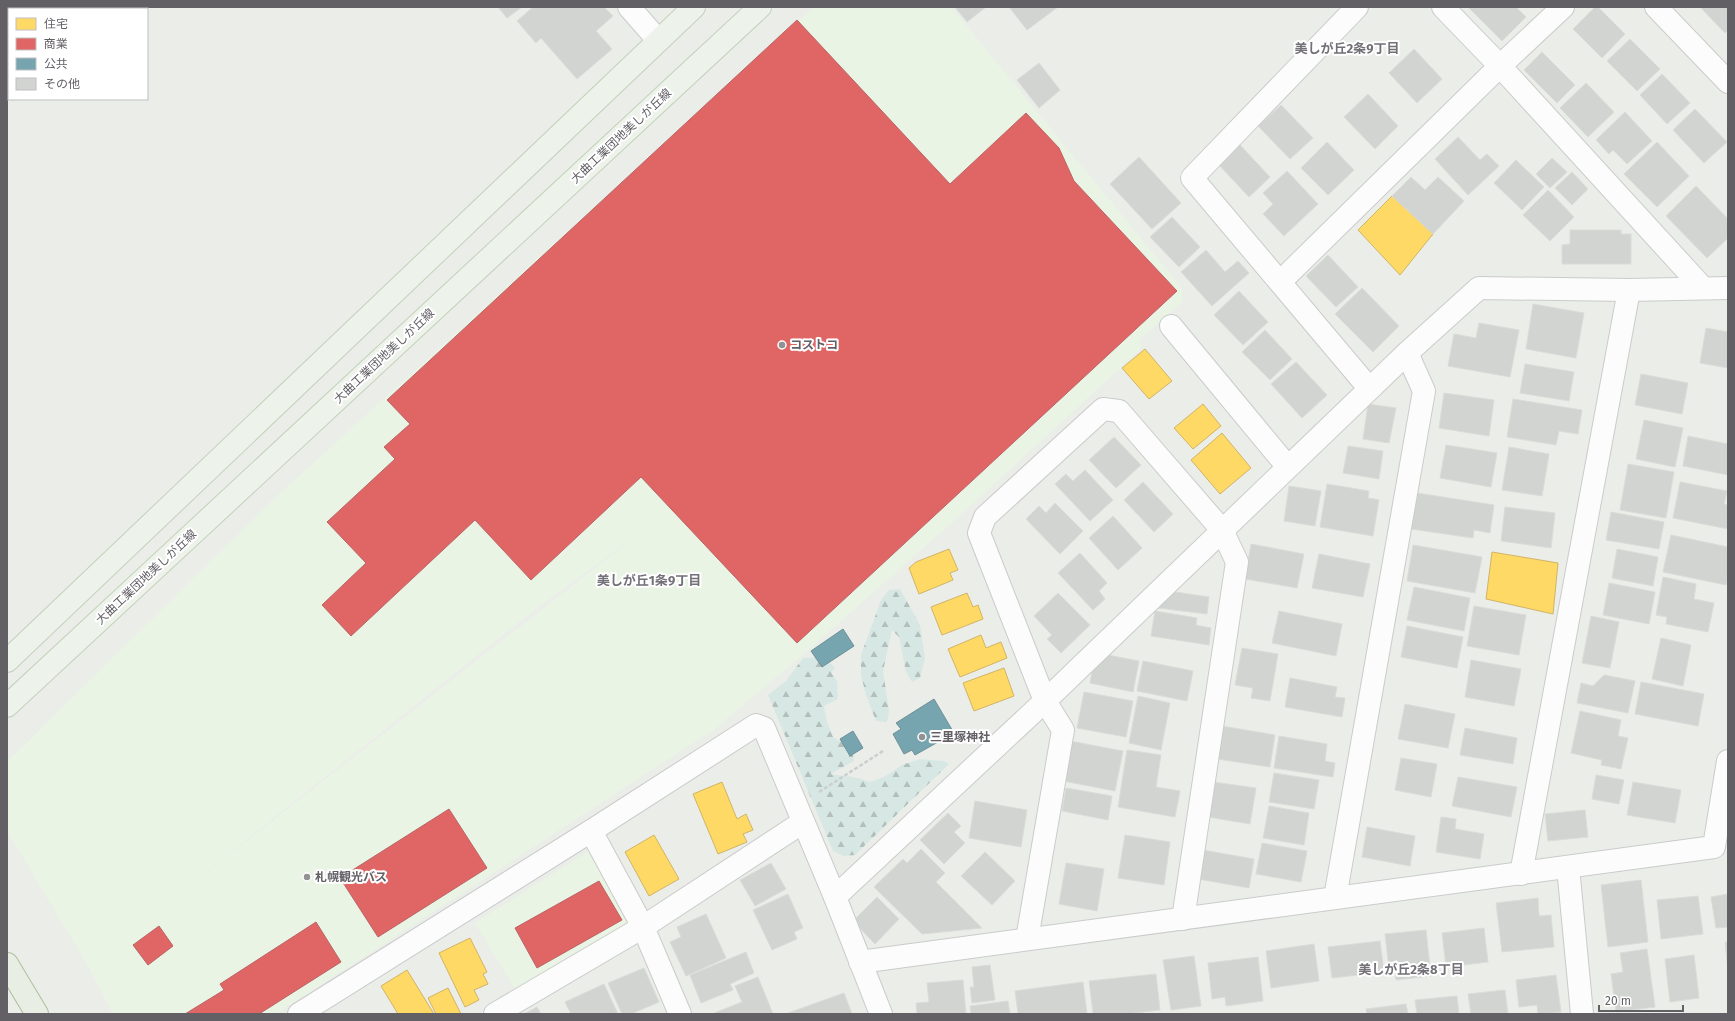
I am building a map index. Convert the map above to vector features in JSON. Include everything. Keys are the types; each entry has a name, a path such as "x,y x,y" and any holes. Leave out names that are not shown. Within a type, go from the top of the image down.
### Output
{"highway":[{"path":"7,964 37,1014"}],"main road":[{"path":"7,661 694,7"},
{"name":"大曲工業団地美しが丘線","path":"7,706 760,7"}],"street":[{"path":"629,7 658,40"},
{"path":"1357,7 1192,178 1369,388"},
{"path":"1443,7 1500,66 1703,288"},
{"path":"1280,282 1500,66 1563,7"},
{"path":"1656,7 1728,82"},
{"path":"835,897 1045,701 1287,466 1406,353 1479,288 1629,290 1728,288"},
{"path":"1521,874 1629,290"},
{"path":"1171,326 1287,466"},
{"path":"1335,898 1424,391 1406,353"},
{"path":"1027,939 1063,730 1045,701 979,533 985,517 1103,409 1119,411 1222,530 1237,562 1183,919"},
{"path":"299,1014 591,831 756,725 764,728 802,822 835,897 881,1014"},
{"path":"860,962 1568,868 1721,846 1728,761"},
{"path":"495,1014 643,927 802,822"},
{"path":"591,831 643,927 680,1014"},
{"path":"1568,868 1582,1014"}],"path":[{"path":"814,795 883,751"}],"shaded area":[{"path":"814,7 951,7 1181,287 1183,301 1140,339 1141,349 957,518 800,657 713,730 276,1014 113,1014 88,966 7,831 7,762 274,499","holes":["646,528 151,916 528,615"]},
{"path":"591,850 633,925 518,994 475,923"}],"green space":[{"path":"900,589 920,625 925,658 920,678 912,682 906,672 899,637 892,630 883,671 889,710 888,720 885,722 876,721 866,695 861,675 861,655 881,600 889,590"},
{"path":"825,657 835,668 831,672 837,681 838,699 824,706 827,722 833,737 852,749 854,761 830,774 858,778 870,782 884,777 902,765 920,759 944,761 949,764 855,855 843,856 833,851 768,695 786,681 803,658"}],"building: 住宅":[{"path":"1392,196 1433,234 1400,275 1358,230"},
{"path":"1145,349 1172,381 1149,399 1122,368"},
{"path":"1203,404 1221,426 1193,449 1174,428"},
{"path":"1222,433 1251,468 1220,494 1191,460"},
{"path":"949,549 958,570 950,573 953,580 919,594 909,568 916,562"},
{"path":"1492,552 1558,563 1553,614 1486,599"},
{"path":"967,593 973,607 978,605 983,619 942,635 931,607"},
{"path":"981,635 986,648 1001,642 1007,658 960,677 948,649"},
{"path":"1004,668 1014,696 974,711 963,683"},
{"path":"722,782 737,819 746,814 753,830 743,834 747,842 718,854 693,794"},
{"path":"654,835 679,879 649,896 625,852"},
{"path":"470,938 487,972 483,974 488,984 474,990 479,1000 465,1007 439,953"},
{"path":"407,970 434,1014 398,1014 381,986"},
{"path":"448,988 461,1014 436,1014 428,998"}],"building: 商業":[{"name":"コストコ","path":"797,20 950,184 1026,113 1059,148 1074,181 1177,291 797,643 641,477 531,580 475,520 351,636 322,605 366,563 327,522 395,459 384,447 410,424 387,400"},
{"path":"449,809 487,868 378,937 340,878"},
{"path":"599,881 622,920 537,968 515,928"},
{"path":"316,922 341,962 259,1014 185,1014 224,990 220,984"},
{"path":"159,926 173,946 148,965 133,945"}],"building: 公共":[{"path":"843,629 854,646 822,667 811,651"},
{"path":"934,699 954,733 915,755 912,750 904,754 893,734 901,729 896,723"},
{"path":"853,731 863,748 850,756 840,739"}],"building: その他":[{"path":"498,7 522,7 507,18"},
{"path":"533,7 604,7 613,16 596,31 612,49 577,79 541,38 536,43 517,21"},
{"path":"955,7 986,7 967,22"},
{"path":"1009,7 1058,7 1027,30"},
{"path":"1516,7 1526,17 1502,41 1469,8"},
{"path":"1595,7 1598,7 1625,34 1602,58 1573,29"},
{"path":"1700,7 1728,7 1728,30 1725,33"},
{"path":"1630,39 1660,69 1637,91 1607,61"},
{"path":"1414,49 1442,79 1417,103 1389,73"},
{"path":"1542,52 1575,85 1557,103 1524,70"},
{"path":"1039,63 1060,90 1039,108 1017,80"},
{"path":"1662,74 1690,103 1667,124 1640,95"},
{"path":"1586,83 1614,112 1588,137 1560,108"},
{"path":"1368,94 1398,126 1375,149 1344,117"},
{"path":"1281,105 1313,138 1290,159 1258,126"},
{"path":"1695,109 1727,142 1704,163 1673,130"},
{"path":"1625,112 1652,141 1627,164 1613,150 1609,154 1596,140"},
{"path":"1458,137 1480,160 1487,154 1499,166 1468,195 1435,159"},
{"path":"1327,142 1354,170 1328,195 1301,168"},
{"path":"1657,142 1689,176 1657,207 1624,174"},
{"path":"1240,145 1270,177 1249,197 1219,165"},
{"path":"1139,157 1181,203 1152,229 1110,184"},
{"path":"1552,158 1567,172 1550,188 1536,174"},
{"path":"1516,160 1544,187 1522,210 1494,183"},
{"path":"1287,171 1318,204 1284,236 1263,214 1273,204 1263,193"},
{"path":"1572,172 1588,189 1572,205 1555,188"},
{"path":"1411,177 1425,190 1438,177 1464,201 1433,234 1392,196"},
{"path":"1696,186 1728,219 1728,238 1707,258 1666,216"},
{"path":"1548,190 1574,217 1550,241 1523,215"},
{"path":"1172,217 1200,247 1179,267 1150,237"},
{"path":"1570,230 1621,230 1621,234 1631,234 1631,264 1562,264 1562,245 1570,244"},
{"path":"1206,250 1225,272 1238,261 1249,273 1212,306 1181,272"},
{"path":"1328,255 1358,287 1336,307 1306,276"},
{"path":"1362,288 1399,326 1373,352 1335,314"},
{"path":"1239,291 1268,322 1243,345 1214,315"},
{"path":"1533,304 1584,313 1576,358 1526,349"},
{"path":"1479,323 1519,330 1510,377 1448,366 1454,334 1476,338"},
{"path":"1706,328 1728,332 1728,368 1700,363"},
{"path":"1265,330 1292,359 1270,380 1242,352"},
{"path":"1296,362 1327,395 1302,418 1271,384"},
{"path":"1525,364 1574,372 1569,401 1520,393"},
{"path":"1641,374 1688,383 1682,414 1635,405"},
{"path":"1444,393 1494,400 1489,436 1439,428"},
{"path":"1513,399 1582,410 1578,434 1559,431 1556,445 1507,437"},
{"path":"1368,404 1396,408 1389,443 1363,439"},
{"path":"1644,420 1683,428 1675,467 1636,459"},
{"path":"1688,436 1728,444 1728,475 1683,466"},
{"path":"1114,437 1141,465 1116,488 1089,460"},
{"path":"1446,445 1497,453 1491,487 1440,478"},
{"path":"1348,446 1383,451 1379,479 1343,473"},
{"path":"1509,447 1549,454 1542,496 1502,490"},
{"path":"1628,464 1674,472 1666,518 1620,510"},
{"path":"1085,470 1113,500 1090,521 1055,484 1066,474 1073,481"},
{"path":"1143,482 1173,514 1154,532 1124,500"},
{"path":"1680,482 1727,491 1724,504 1728,505 1728,529 1673,518"},
{"path":"1327,484 1369,491 1368,498 1379,500 1373,536 1320,527"},
{"path":"1289,486 1321,491 1315,526 1284,521"},
{"path":"1417,493 1494,505 1490,533 1474,530 1473,538 1411,529"},
{"path":"1055,503 1083,531 1060,554 1026,519 1039,506 1046,513"},
{"path":"1505,507 1555,513 1551,548 1501,541"},
{"path":"1611,512 1664,522 1659,549 1606,540"},
{"path":"1113,516 1142,548 1118,570 1089,538"},
{"path":"1671,535 1728,547 1728,577 1726,585 1663,572"},
{"path":"1251,544 1304,554 1297,588 1245,579"},
{"path":"1413,545 1482,557 1475,593 1407,581"},
{"path":"1617,549 1658,557 1653,586 1612,578"},
{"path":"1080,553 1107,583 1099,591 1105,599 1093,610 1058,573"},
{"path":"1319,554 1370,564 1363,597 1312,588"},
{"path":"1663,577 1696,584 1694,599 1714,603 1708,632 1666,624 1667,617 1656,615"},
{"path":"1609,583 1655,592 1649,624 1603,615"},
{"path":"1414,587 1470,598 1464,631 1407,620"},
{"path":"1169,591 1209,597 1207,614 1158,608"},
{"path":"1058,593 1090,625 1061,653 1047,639 1052,635 1034,616"},
{"path":"1474,606 1526,615 1519,655 1467,646"},
{"path":"1155,611 1197,618 1196,625 1211,628 1209,645 1151,636"},
{"path":"1279,611 1342,624 1336,656 1272,643"},
{"path":"1591,616 1619,622 1610,668 1582,663"},
{"path":"1407,626 1463,637 1457,668 1401,657"},
{"path":"1661,638 1691,645 1683,686 1652,679"},
{"path":"1242,648 1278,654 1270,701 1251,698 1253,688 1235,685"},
{"path":"1108,655 1139,661 1133,692 1090,683 1093,666"},
{"path":"1471,660 1521,669 1514,706 1465,697"},
{"path":"1143,661 1193,671 1187,701 1137,691"},
{"path":"1604,675 1635,681 1628,713 1577,703 1581,683 1593,686"},
{"path":"1290,678 1337,687 1335,697 1345,698 1342,717 1285,707"},
{"path":"1641,682 1704,694 1698,726 1635,714"},
{"path":"1084,692 1133,701 1126,737 1077,728"},
{"path":"1138,696 1170,703 1161,750 1129,743"},
{"path":"1405,704 1455,714 1448,748 1398,739"},
{"path":"1580,711 1621,720 1618,736 1628,738 1621,769 1601,765 1602,760 1571,753"},
{"path":"1222,726 1275,735 1270,767 1217,759"},
{"path":"1465,728 1517,738 1513,764 1460,755"},
{"path":"1279,736 1327,744 1325,761 1335,763 1333,777 1274,768"},
{"path":"1070,741 1123,751 1115,791 1063,781"},
{"path":"1127,750 1161,755 1156,787 1180,791 1175,817 1118,807"},
{"path":"1401,758 1437,764 1431,797 1395,790"},
{"path":"1274,773 1319,780 1314,809 1269,802"},
{"path":"1596,775 1624,780 1619,804 1592,799"},
{"path":"1458,777 1517,787 1511,817 1452,806"},
{"path":"1213,782 1256,788 1250,824 1208,817"},
{"path":"1633,782 1681,790 1675,823 1627,815"},
{"path":"1066,788 1112,796 1108,820 1062,811"},
{"path":"975,801 1027,810 1021,847 969,838"},
{"path":"1269,806 1309,813 1304,845 1263,838"},
{"path":"1585,810 1588,837 1548,841 1545,814"},
{"path":"948,813 961,826 954,832 965,843 944,864 920,840"},
{"path":"1441,817 1456,819 1455,829 1484,834 1480,859 1436,852"},
{"path":"1367,827 1415,836 1410,866 1362,857"},
{"path":"1125,835 1170,842 1164,885 1118,878"},
{"path":"1262,843 1307,851 1301,882 1256,874"},
{"path":"921,849 945,873 936,882 982,928 922,934 874,887 903,859 907,863"},
{"path":"1203,850 1254,859 1249,888 1198,879"},
{"path":"985,852 1015,881 992,905 961,876"},
{"path":"771,863 786,889 755,906 740,880"},
{"path":"1066,863 1104,869 1097,911 1059,904"},
{"path":"1641,880 1648,942 1608,947 1601,885"},
{"path":"788,894 803,928 794,932 797,939 772,950 753,910"},
{"path":"1728,894 1728,927 1716,928 1711,897"},
{"path":"1698,896 1703,934 1661,939 1657,900"},
{"path":"877,897 899,919 875,944 853,921"},
{"path":"1538,898 1539,916 1551,915 1554,947 1502,952 1496,903"},
{"path":"706,914 726,958 686,976 670,942 681,937 677,927"},
{"path":"1484,928 1488,962 1446,967 1442,933"},
{"path":"1426,930 1431,976 1396,980 1395,969 1389,969 1385,934"},
{"path":"1380,941 1384,972 1332,978 1328,947"},
{"path":"1725,942 1728,942 1728,970"},
{"path":"1314,944 1319,981 1271,988 1266,951"},
{"path":"1647,949 1655,1007 1616,1012 1611,974 1623,972 1620,953"},
{"path":"746,952 754,973 730,984 733,990 701,1003 690,975"},
{"path":"1694,955 1699,998 1670,1002 1665,959"},
{"path":"1194,956 1201,1006 1171,1010 1163,960"},
{"path":"1258,957 1263,1001 1226,1006 1225,997 1212,999 1208,963"},
{"path":"990,965 995,1000 972,1003 970,987 974,987 972,967"},
{"path":"644,968 659,1002 631,1014 622,1014 608,983"},
{"path":"1156,974 1160,1010 1125,1014 1093,1014 1089,981"},
{"path":"1556,975 1561,1012 1538,1014 1537,1005 1519,1007 1516,980"},
{"path":"758,977 773,1014 712,1014 742,1002 735,986"},
{"path":"963,980 966,1014 917,1014 916,1003 929,1002 927,983"},
{"path":"1083,982 1087,1014 1018,1014 1015,991"},
{"path":"604,984 618,1014 571,1014 565,1002"},
{"path":"1505,990 1508,1014 1471,1014 1468,994"},
{"path":"844,993 852,1014 788,1013"},
{"path":"1457,996 1459,1014 1417,1014 1415,1000"},
{"path":"1008,1001 1010,1014 971,1014 970,1006"},
{"path":"1406,1004 1408,1014 1367,1014 1366,1009"},
{"path":"537,1007 541,1014 524,1014"}],"place":[{"name":"コストコ","path":"782,345"},
{"name":"三里塚神社","path":"922,737"},
{"name":"札幌観光バス","path":"307,877"}],"district":[{"name":"美しが丘2条9丁目","path":"1347,48"},
{"name":"美しが丘1条9丁目","path":"649,580"},
{"name":"美しが丘2条8丁目","path":"1411,969"}]}
